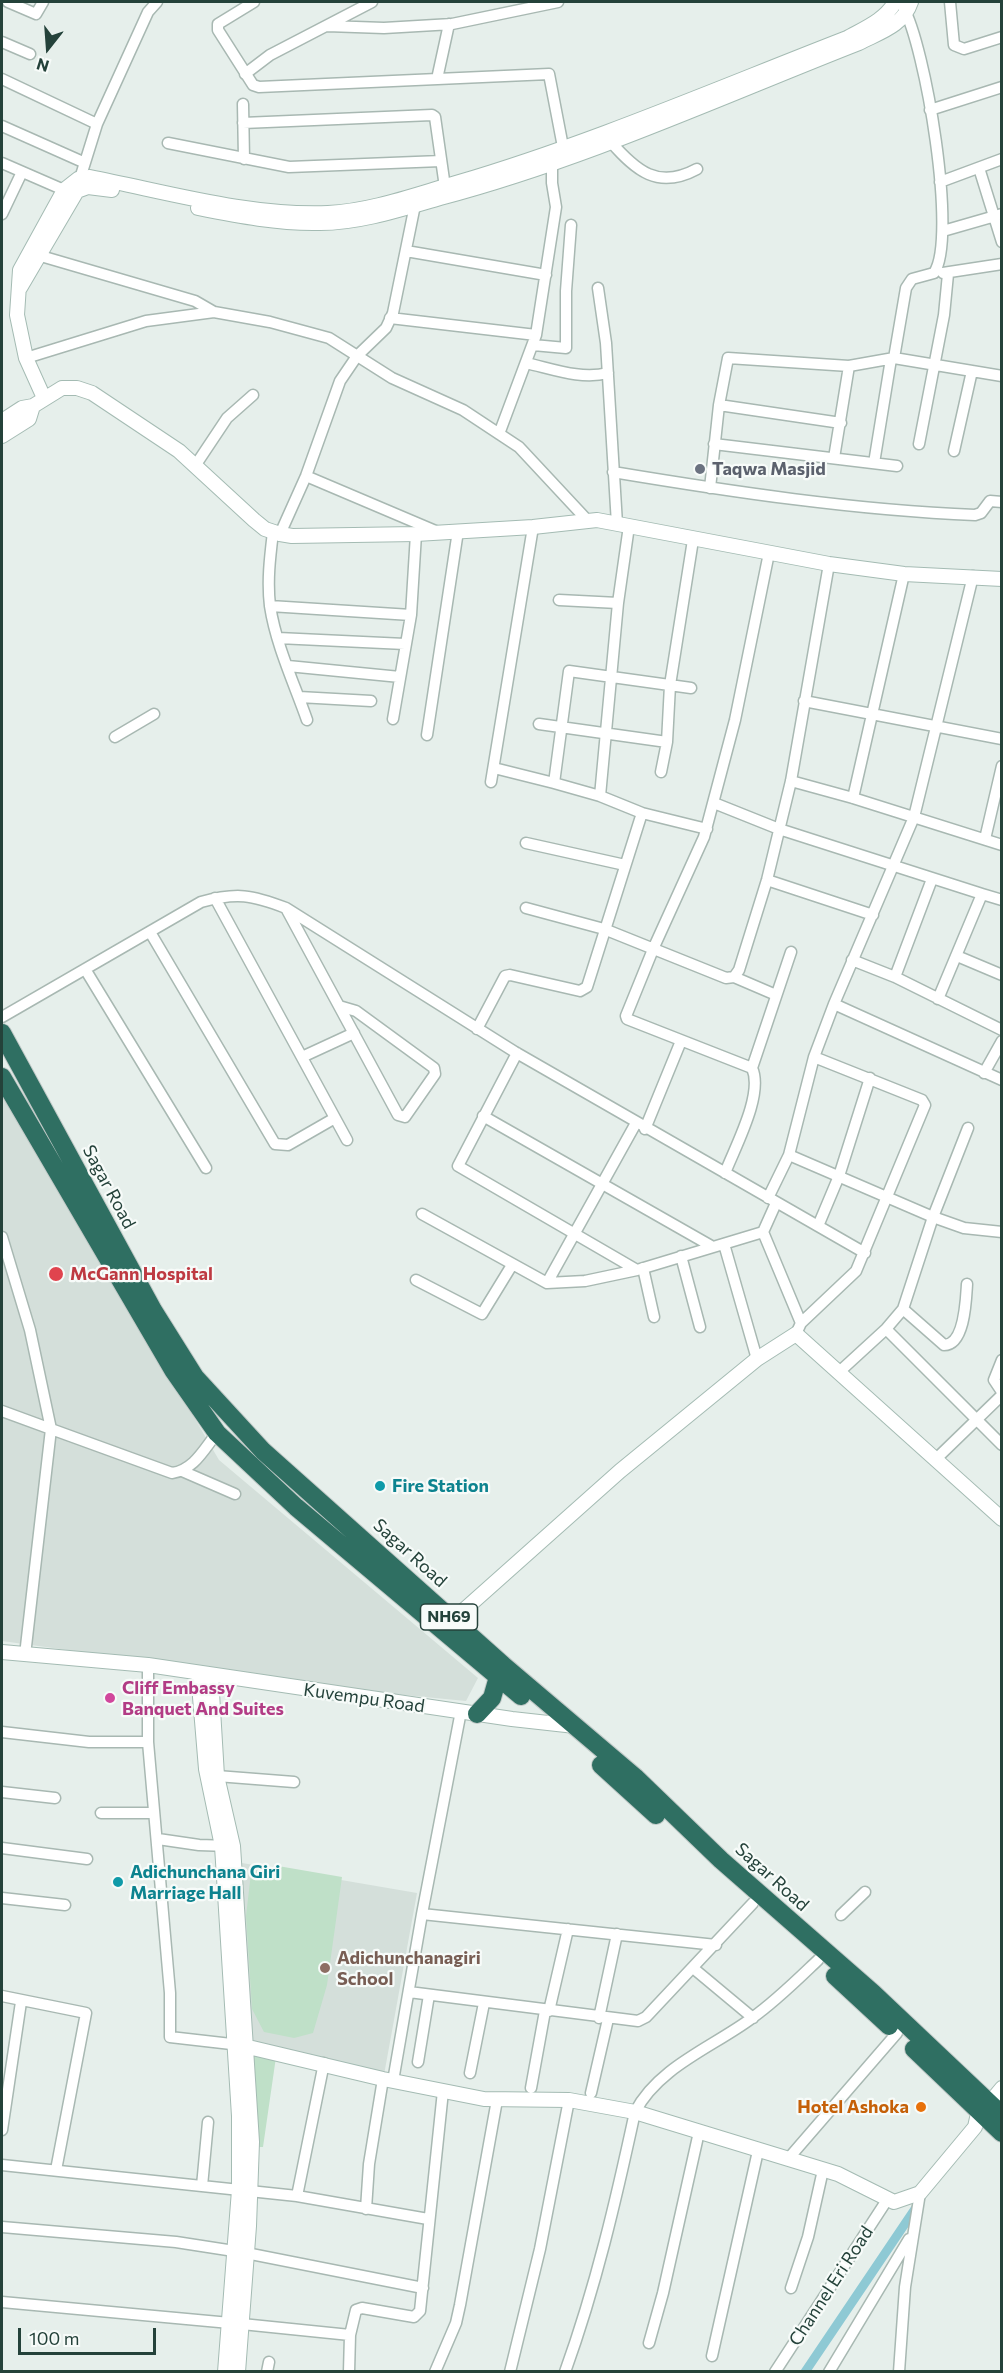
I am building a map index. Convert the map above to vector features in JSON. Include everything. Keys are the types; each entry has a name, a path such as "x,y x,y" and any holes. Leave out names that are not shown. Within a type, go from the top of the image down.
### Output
{"highway":[{"name":"Sagar Road","path":"2,1033 153,1310 195,1377 263,1451 447,1625 498,1677 634,1777 721,1860 873,1993 992,2116"},
{"name":"Sagar Road","path":"2,1077 173,1370 217,1432 296,1507 447,1625 566,1726 753,1903 992,2116"},
{"path":"469,1713 492,1698 498,1677"}],"street":[{"path":"8,2 36,15 43,2"},
{"path":"2,436 29,419 39,402 26,358 17,315 19,289 33,254 73,187 97,124 148,12 157,2"},
{"path":"245,74 270,55 372,2"},
{"path":"327,26 384,28 449,24 558,2"},
{"path":"73,187 90,177 205,200 307,213 347,212 445,187 563,147 847,38 873,24 887,13 895,2"},
{"path":"899,2 909,8 919,48 940,182 941,261 934,273"},
{"path":"950,2 954,45 964,49 1002,38"},
{"path":"249,3 218,24 218,30 245,74 253,84 259,87 549,74 563,147"},
{"path":"2,163 22,172 73,187 102,188 224,213 320,223 352,220 416,205 552,164 859,43 892,27 909,8"},
{"path":"437,79 449,24"},
{"path":"2,42 30,54"},
{"path":"2,79 97,124"},
{"path":"930,110 1002,87"},
{"path":"243,104 244,159"},
{"path":"243,123 428,113 435,117 445,187"},
{"path":"2,126 83,162"},
{"path":"610,141 623,156 645,173 661,179 684,176 697,168"},
{"path":"168,143 289,167 441,161"},
{"path":"940,182 1002,159"},
{"path":"499,434 534,340 556,207 552,164"},
{"path":"979,168 998,216 1002,242"},
{"path":"3,207 22,172"},
{"path":"307,720 278,638 270,606 268,575 276,533 306,476 340,381 357,356 386,328 416,205"},
{"path":"942,231 998,216"},
{"path":"390,318 534,340 566,348 566,291 571,225"},
{"path":"406,251 546,275"},
{"path":"33,254 184,298 214,312 270,322 329,338 392,378 463,410 519,447 588,520"},
{"path":"874,463 906,288 912,279 934,273 948,274 1002,264"},
{"path":"919,444 935,365 948,274"},
{"path":"598,288 608,374 614,472 623,525 600,796"},
{"path":"26,358 146,321 214,312"},
{"path":"710,488 719,405 728,358 849,366 892,359 1002,376"},
{"path":"526,363 579,375 608,374"},
{"path":"834,458 849,366"},
{"path":"954,451 972,371"},
{"path":"2,421 62,388 77,388 92,393 179,451 254,520 276,533 292,536 416,534 533,527 588,520 829,564 904,574 1002,579"},
{"path":"195,466 227,418 253,395"},
{"path":"719,405 840,423"},
{"path":"714,444 897,466"},
{"path":"614,472 710,488 926,513 975,515 981,513 986,503 990,501 1002,502"},
{"path":"306,476 438,532"},
{"path":"491,782 533,527"},
{"path":"426,735 458,531"},
{"path":"393,719 411,615 416,534"},
{"path":"661,772 667,742 670,685 693,540"},
{"path":"752,1068 627,1019 626,1016 707,829 735,720 769,553"},
{"path":"734,977 739,970 767,880 791,782 829,564"},
{"path":"853,798 870,714 904,574"},
{"path":"973,576 914,817 895,866 852,960 814,1057 789,1155 763,1232 798,1329 838,1372 1002,1519"},
{"path":"559,600 618,603"},
{"path":"270,606 411,615"},
{"path":"278,638 405,644"},
{"path":"288,666 400,678"},
{"path":"554,783 569,671 612,675 691,688"},
{"path":"299,697 371,701"},
{"path":"804,701 1002,739"},
{"path":"115,737 154,714"},
{"path":"539,724 667,742"},
{"path":"985,839 1002,766"},
{"path":"494,768 600,796 642,813 707,829"},
{"path":"791,782 853,798 1002,846"},
{"path":"714,803 779,829 1002,900"},
{"path":"477,1029 505,976 510,975 584,990 642,813"},
{"path":"526,843 625,865"},
{"path":"895,977 932,879"},
{"path":"767,880 873,915"},
{"path":"938,999 982,894"},
{"path":"2,1017 201,902 226,895 252,896 286,908 517,1053 865,1254"},
{"path":"215,898 347,1140"},
{"path":"286,908 339,1006 398,1114 405,1117 435,1074 434,1068 356,1011 339,1006"},
{"path":"526,908 604,929 654,947 726,978 734,977 776,995"},
{"path":"150,932 275,1144 288,1145 335,1118"},
{"path":"725,1173 753,1099 756,1081 752,1068 791,952"},
{"path":"957,956 1002,975"},
{"path":"852,960 895,977 1002,1030"},
{"path":"85,969 207,1168"},
{"path":"834,1004 1002,1080"},
{"path":"302,1057 354,1033"},
{"path":"547,1283 601,1184 641,1126 681,1041"},
{"path":"984,1073 1002,1041"},
{"path":"517,1053 458,1166 640,1269 654,1317"},
{"path":"447,1625 620,1471 757,1359 798,1329 856,1271 889,1197 925,1105 922,1100 814,1057"},
{"path":"818,1226 839,1176 870,1078"},
{"path":"483,1116 601,1184 719,1246 757,1359"},
{"path":"838,1372 886,1329 903,1309 933,1217 968,1128"},
{"path":"789,1155 964,1228 1001,1230"},
{"path":"422,1214 547,1283 585,1281 640,1269 763,1232"},
{"path":"3,1244 30,1330 51,1429 25,1655"},
{"path":"681,1256 700,1327"},
{"path":"416,1280 482,1314 512,1265"},
{"path":"903,1309 944,1345 950,1345 956,1340 962,1323 967,1284"},
{"path":"886,1329 1002,1445"},
{"path":"936,1459 1002,1394 994,1380 1002,1360"},
{"path":"2,1411 172,1473 182,1471 193,1464 217,1432"},
{"path":"182,1471 235,1494"},
{"name":"Kuvempu Road","path":"2,1652 148,1665 566,1726"},
{"path":"148,1665 148,1742 170,1993 170,2037 239,2045 324,2063 388,2080 496,2100 570,2100 635,2112 824,2170 867,2187 887,2200 901,2202 920,2193 992,2116 1002,2088"},
{"path":"204,1674 227,1846 239,2045 252,2142 244,2191 240,2252 236,2323 238,2372"},
{"path":"204,1674 206,1769 227,1846"},
{"path":"366,2209 369,2164 409,1992 422,1914 469,1713"},
{"path":"2,1732 89,1742 148,1742"},
{"path":"217,1776 294,1782"},
{"path":"2,1792 55,1798"},
{"path":"100,1813 154,1813"},
{"path":"158,1839 227,1846"},
{"path":"2,1848 87,1859"},
{"path":"841,1915 865,1892"},
{"path":"2,1898 65,1905"},
{"path":"409,1992 638,2021 646,2017 753,1903"},
{"path":"422,1914 716,1945"},
{"path":"531,2088 547,2011 568,1929"},
{"path":"591,2093 617,1934"},
{"path":"565,2372 588,2307 607,2242 635,2112 642,2098 660,2079 753,2018 818,1960"},
{"path":"693,1968 753,2018"},
{"path":"418,2062 429,1995"},
{"path":"2,1996 21,2002 86,2013 56,2170"},
{"path":"2,2130 21,2002"},
{"path":"470,2073 484,2003"},
{"path":"788,2158 897,2033"},
{"path":"297,2196 324,2063"},
{"path":"349,2372 353,2314 362,2308 418,2316 423,2288 428,2219 443,2091"},
{"path":"435,2372 456,2323 496,2100"},
{"path":"510,2372 540,2249 570,2100"},
{"path":"202,2186 208,2122"},
{"path":"649,2343 663,2293 699,2132"},
{"path":"712,2356 758,2151"},
{"path":"2,2165 297,2196 428,2219"},
{"path":"791,2288 808,2237 824,2170"},
{"path":"899,2372 913,2233 920,2193"},
{"name":"Channel Eri Road","path":"775,2372 887,2200"},
{"path":"2,2227 176,2242 240,2252 423,2288"},
{"path":"829,2372 913,2233"},
{"path":"2,2302 350,2335"},
{"path":"225,2372 236,2323"}],"shaded area":[{"name":"McGann Hospital","path":"2,1088 219,1460 478,1678 466,1701 373,1692 2,1641"},
{"name":"Adichunchanagiri School","path":"242,1863 417,1893 384,2075 251,2042"}],"green space":[{"path":"278,1866 342,1877 327,1985 313,2033 294,2038 264,2032 252,2009 246,1916 251,1873"},
{"path":"251,2052 276,2057 263,2147 258,2147"}],"waterway":[{"path":"805,2372 919,2203"}],"place":[{"name":"Taqwa Masjid","path":"700,469"},
{"name":"McGann Hospital","path":"56,1274"},
{"name":"Fire Station","path":"380,1486"},
{"name":"Cliff Embassy Banquet And Suites","path":"110,1698"},
{"name":"Adichunchana Giri Marriage Hall","path":"118,1882"},
{"name":"Adichunchanagiri School","path":"325,1968"},
{"name":"Hotel Ashoka","path":"921,2107"}]}
